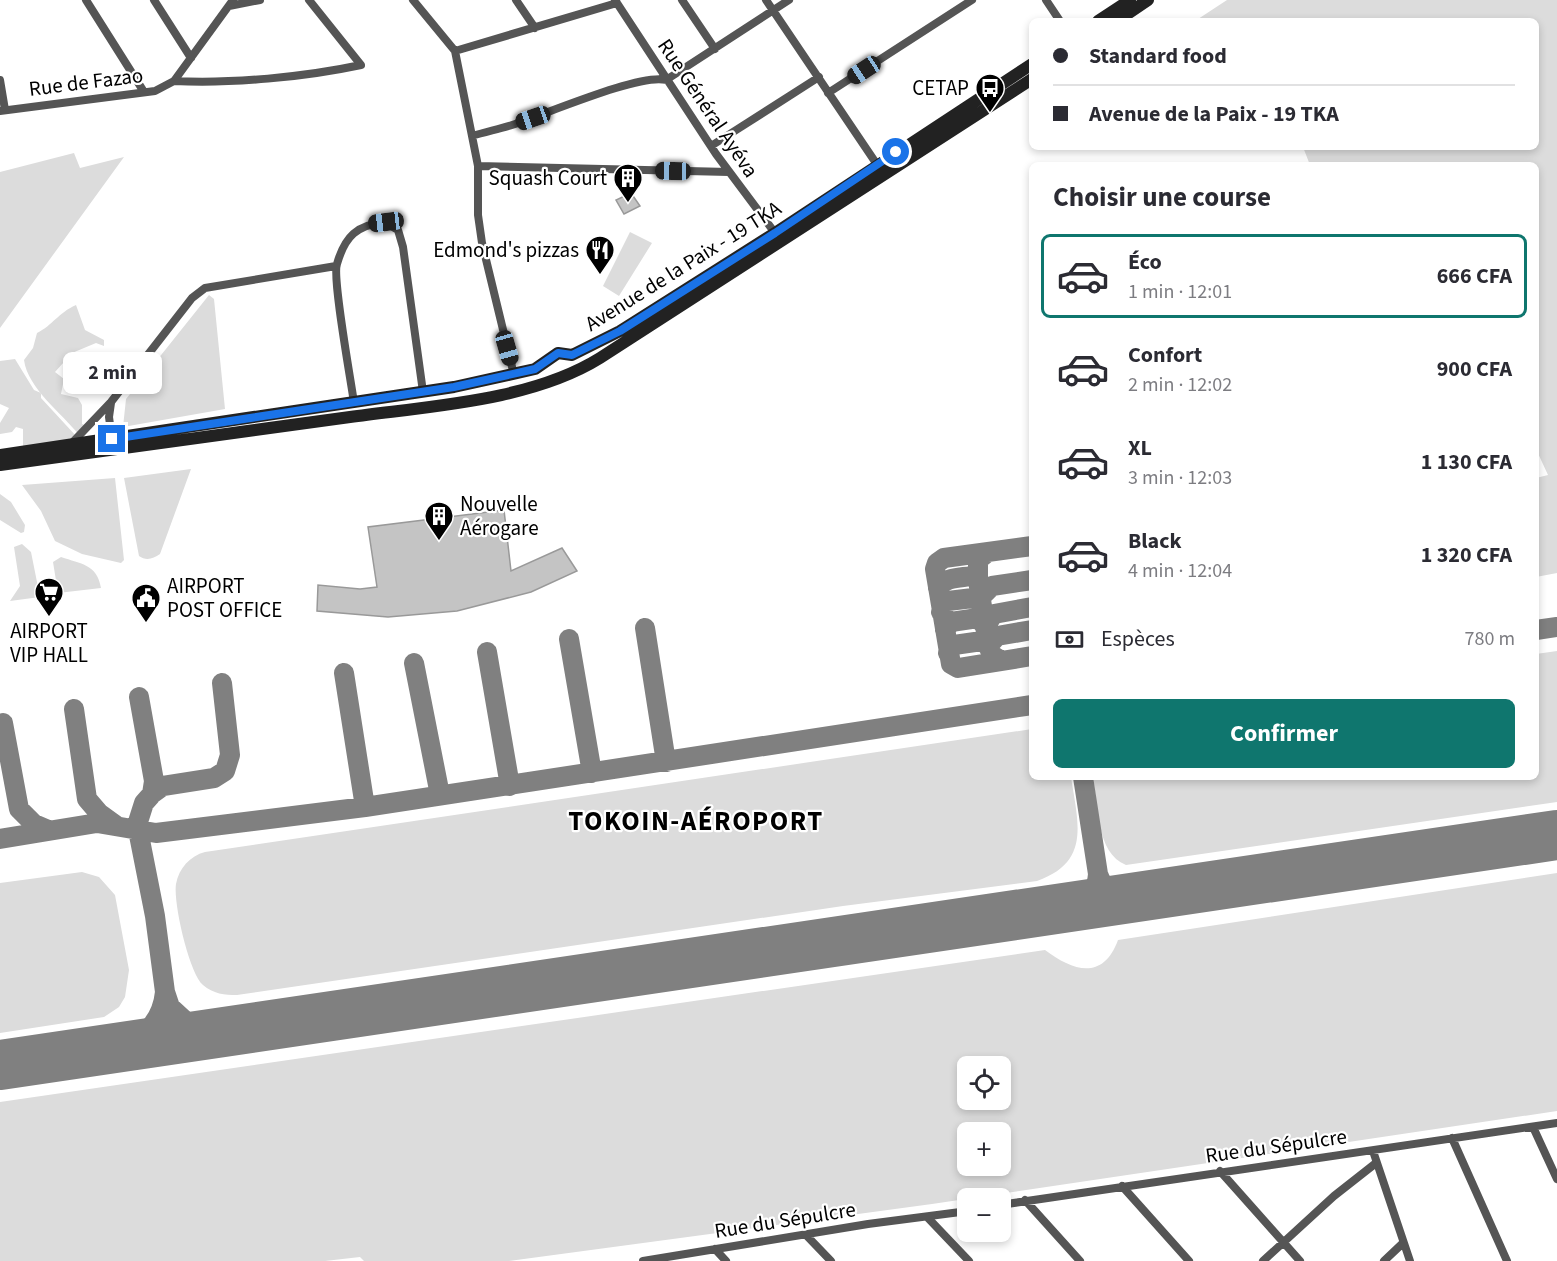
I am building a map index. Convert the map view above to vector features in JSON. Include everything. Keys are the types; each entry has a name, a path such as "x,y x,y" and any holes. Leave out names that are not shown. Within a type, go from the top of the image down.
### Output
{"main road":[{"path":"1118,12 1130,0"},
{"path":"1118,12 1148,0"},
{"name":"Avenue de la Paix - 19 TKA","path":"0,465 429,406 527,389 564,378 600,358 1029,67"},
{"name":"Avenue de la Paix - 19 TKA","path":"0,456 423,392 535,369 552,355 565,353 572,355 620,331 775,233 1029,81"}],"street":[{"path":"86,0 144,92"},
{"path":"154,0 191,58"},
{"path":"174,81 231,3 260,0"},
{"path":"174,81 204,82 332,71 361,65 309,0"},
{"path":"413,0 455,51 478,166 478,214 482,243 514,375"},
{"path":"516,0 535,28"},
{"path":"682,0 715,49"},
{"path":"766,0 880,170"},
{"path":"472,136 511,126 649,78 666,80 789,0"},
{"path":"828,93 972,0"},
{"path":"1046,0 1058,18"},
{"path":"455,51 616,2"},
{"name":"Rue Général Ayéva","path":"616,2 711,146 775,233"},
{"path":"711,146 819,77"},
{"path":"0,80 2,111"},
{"name":"Rue de Fazao","path":"2,111 155,91 174,81"},
{"path":"478,166 729,172"},
{"path":"354,403 336,266 352,234 359,227 386,222 398,230 403,247 423,392"},
{"path":"70,445 111,402 192,298 205,288 336,266"},
{"path":"111,402 109,417 112,439"},
{"name":"Rue du Sépulcre","path":"1011,1203 1557,1123"},
{"path":"1533,1126 1557,1179"},
{"path":"1452,1138 1507,1261"},
{"path":"1372,1151 1410,1261"},
{"path":"1263,1261 1376,1163"},
{"path":"1220,1172 1300,1261"},
{"path":"1122,1186 1189,1261"},
{"path":"1025,1200 1080,1261"},
{"name":"Rue du Sépulcre","path":"644,1261 868,1224 928,1218 957,1212"},
{"path":"928,1218 969,1261"},
{"path":"806,1235 831,1261"},
{"path":"1384,1261 1403,1243"},
{"path":"715,1250 726,1261"}],"shaded area":[{"path":"1227,0 1557,0 1557,573 1539,576 1539,477 1548,475 1539,456 1539,162 1309,162 1304,150 1539,150 1539,18 1200,18"},
{"path":"74,153 80,168 124,157 0,328 0,172"},
{"path":"630,232 652,243 619,296 603,286"},
{"path":"209,295 214,299 225,409 123,427 126,399"},
{"path":"76,305 85,330 104,340 104,346 96,343 72,353 55,372 64,379 61,394 78,398 82,405 82,424 87,426 79,435 39,391 27,371 24,360 33,348 37,333"},
{"path":"15,359 34,390 41,393 41,398 77,437 23,450 23,429 16,427 12,432 0,434 0,423 9,408 0,404 0,361"},
{"path":"191,469 160,554 150,559 142,558 139,556 124,478"},
{"path":"115,478 124,560 121,563 82,554 55,541 41,511 22,485"},
{"path":"0,494 11,502 25,525 24,532 21,533 0,520"},
{"path":"22,544 31,552 40,597 10,601 20,586 14,547"},
{"path":"61,557 92,569 101,588 58,593 53,562"},
{"path":"1557,651 1557,802 1126,865 1116,859 1104,839 1100,827 1093,780 1539,780 1539,654"},
{"path":"1029,729 1029,780 1071,780 1078,825 1073,852 1066,863 1054,873 1037,881 843,906 237,995 219,993 203,985 192,967 183,937 177,906 177,878 190,860 205,852"},
{"path":"82,872 99,877 115,895 129,970 125,997 119,1007 104,1017 0,1033 0,883"},
{"path":"1557,873 1557,1111 1011,1192 1011,1188 957,1188 957,1200 509,1261 364,1261 360,1257 325,1261 0,1261 0,1102 1045,950 1066,963 1086,968 1096,967 1112,953 1118,940"}],"building":[{"name":"Squash Court","path":"631,193 640,206 624,214 616,200"},
{"path":"504,510 511,571 562,548 577,571 531,592 457,611 388,617 317,611 318,585 360,589 377,587 368,527"}],"taxiway":[{"path":"1029,546 944,558 937,563 935,569 951,664 958,668 1029,656"},
{"path":"988,552 978,560 978,580 988,646 992,655 1000,660"},
{"path":"938,588 944,582 953,579 971,576 978,580"},
{"path":"980,598 992,586 1029,580"},
{"path":"941,612 948,601 973,598 981,603"},
{"path":"985,626 994,614 1029,608"},
{"path":"945,630 951,622 978,618 985,626"},
{"path":"1539,630 1557,627"},
{"path":"645,628 666,762"},
{"path":"982,641 988,646 997,636 1029,631"},
{"path":"948,653 954,645 982,641 987,637"},
{"path":"569,639 592,773"},
{"path":"487,652 510,786"},
{"path":"414,663 440,795"},
{"path":"344,673 365,807"},
{"path":"222,683 230,755 225,771 214,778 163,786 144,803 137,825 155,916 165,992 170,1007 193,1028 224,1033"},
{"path":"139,697 154,781 152,794"},
{"path":"0,839 97,823 156,833 365,807 1029,705"},
{"path":"74,709 87,799 99,813 117,826"},
{"path":"3,723 19,809 34,824 48,830"},
{"path":"1083,780 1098,874"},
{"path":"1071,909 1082,904 1090,896 1096,886 1098,874 1109,891 1128,900"},
{"path":"117,1048 143,1034 150,1027 160,1012 165,992"}],"runway":[{"path":"0,1065 1557,835"}],"place":[{"name":"CETAP","path":"990,114"},
{"name":"Squash Court","path":"628,204"},
{"name":"Edmond's pizzas","path":"600,276"},
{"name":"Nouvelle Aérogare","path":"439,542"},
{"name":"AIRPORT VIP HALL","path":"49,618"},
{"name":"AIRPORT POST OFFICE","path":"146,624"}],"district":[{"name":"TOKOIN-AÉROPORT","path":"696,821"}],"route":[{"path":"112,439 454,387 535,369 552,355 565,353 572,355 620,331 775,233 896,152"}]}
